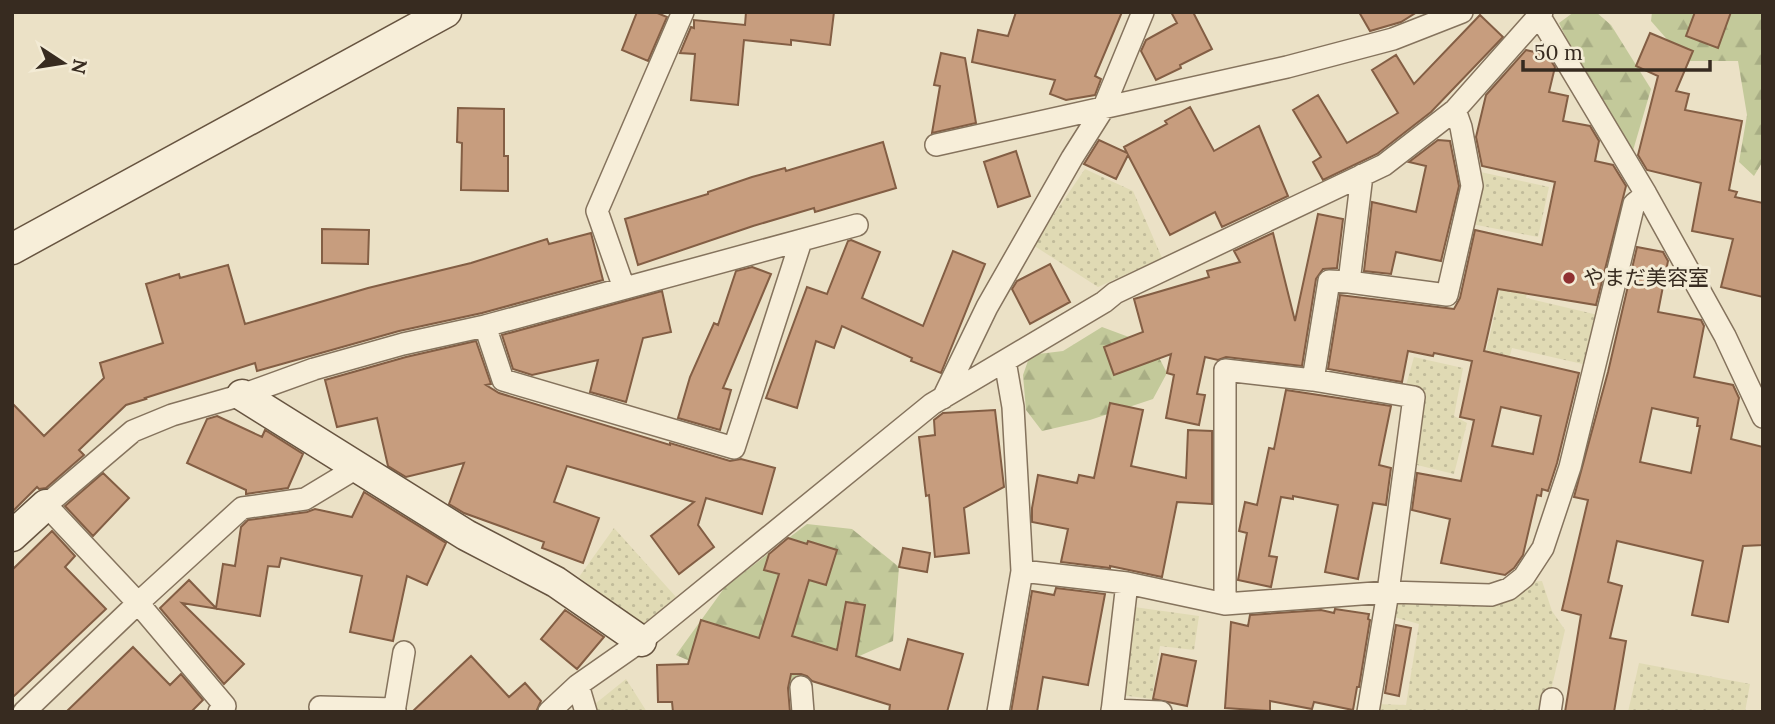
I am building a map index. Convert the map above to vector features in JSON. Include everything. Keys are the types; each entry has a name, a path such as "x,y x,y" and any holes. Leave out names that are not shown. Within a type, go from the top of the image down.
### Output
{"street":[{"path":"12,249 446,12"},
{"path":"624,288 597,211 683,12"},
{"path":"943,398 986,307 1103,109 1143,12"},
{"path":"936,145 1301,64 1393,39 1462,12"},
{"path":"549,712 578,685 641,641 932,404 1115,293 1384,165 1455,110 1539,13 1646,194 1725,336 1763,417"},
{"path":"1313,380 1329,281 1447,295 1472,186 1461,127 1455,110"},
{"path":"1349,282 1362,176"},
{"path":"1022,571 1126,583 1225,604 1388,592 1491,595 1509,589 1524,577 1543,548 1570,467 1634,204 1646,194"},
{"path":"12,536 133,431 172,415 242,395 314,369 403,344 485,326 858,225"},
{"path":"485,326 503,380 734,448 801,241"},
{"path":"998,712 1022,571 1013,407 1005,361"},
{"path":"1225,604 1225,370 1313,380 1415,397 1368,712"},
{"path":"242,395 466,535 556,582 641,641"},
{"path":"24,712 242,508 305,499 358,467"},
{"path":"46,505 138,603 225,706 219,712"},
{"path":"1126,583 1112,711 1161,712"},
{"path":"320,707 394,711 404,652"},
{"path":"578,685 586,712"},
{"path":"801,687 803,712"}],"shaded area":[{"path":"1085,169 1133,191 1162,258 1098,287 1033,245"},
{"path":"1476,171 1549,187 1538,237 1472,224"},
{"path":"1505,269 1531,274 1526,298 1598,315 1587,365 1512,348 1507,367 1484,361"},
{"path":"1414,357 1463,368 1454,416 1467,423 1454,474 1413,464 1405,389"},
{"path":"614,528 676,597 640,627 579,577"},
{"path":"1542,581 1552,611 1565,630 1546,712 1373,712 1375,704 1406,705 1419,624 1394,617 1394,593"},
{"path":"1134,607 1199,616 1194,650 1160,646 1152,699 1121,695"},
{"path":"1639,663 1750,684 1745,712 1628,712"},
{"path":"626,679 647,712 585,712"}],"green space":[{"path":"1574,12 1596,12 1611,25 1651,89 1632,154 1593,93 1559,23"},
{"path":"1652,12 1763,12 1763,161 1754,176 1739,162 1747,115 1738,61 1686,61 1651,21"},
{"path":"1102,327 1153,346 1167,373 1153,399 1090,420 1042,431 1026,410 1023,375 1030,355 1063,351"},
{"path":"807,524 852,529 899,567 893,641 770,696 676,655 725,587"}],"building":[{"path":"637,12 655,12 667,17 648,61 622,50"},
{"path":"746,12 834,12 830,45 791,40 791,45 744,40 738,105 691,100 695,54 680,53 691,27 694,28 694,20 745,25"},
{"path":"1016,12 1122,12 1095,76 1101,79 1095,95 1066,100 1050,94 1055,80 972,62 978,30 1008,36"},
{"path":"1171,12 1193,12 1212,49 1156,80 1141,51 1146,40 1177,23"},
{"path":"1359,12 1417,12 1401,22 1370,31"},
{"path":"1695,12 1731,12 1718,48 1686,36"},
{"path":"1480,15 1503,37 1431,112 1377,154 1323,180 1313,162 1321,157 1293,110 1318,95 1347,143 1398,113 1372,70 1396,55 1414,84"},
{"path":"1650,33 1693,51 1676,91 1689,94 1685,110 1742,121 1729,190 1737,192 1735,197 1763,203 1763,297 1721,287 1733,239 1692,231 1701,183 1647,170 1638,155 1658,76 1636,66"},
{"path":"1526,50 1547,55 1555,67 1549,92 1568,96 1563,121 1590,126 1599,141 1595,161 1613,165 1626,186 1596,305 1498,289 1484,351 1579,373 1548,491 1542,489 1541,496 1537,495 1523,555 1505,575 1441,563 1450,519 1412,510 1417,473 1461,481 1474,420 1460,417 1472,361 1408,351 1402,382 1328,369 1340,295 1454,309 1460,298 1475,230 1542,245 1555,182 1482,166 1476,137 1486,95","holes":["1501,407 1541,416 1533,454 1492,446"]},
{"path":"941,53 965,58 976,123 932,133 940,86 934,85"},
{"path":"1190,107 1214,151 1259,126 1288,196 1222,227 1215,212 1170,235 1128,155 1116,179 1084,164 1099,140 1127,153 1124,147 1167,124 1165,121"},
{"path":"458,108 504,109 504,156 508,156 508,191 461,190 462,143 457,142"},
{"path":"1438,140 1450,141 1459,186 1441,261 1396,252 1391,274 1364,271 1372,202 1416,212 1426,166 1409,162"},
{"path":"883,142 896,188 815,212 814,208 753,226 638,265 625,219 708,194 752,177 785,168 786,171"},
{"path":"1016,151 1030,196 998,207 984,162"},
{"path":"1318,214 1343,219 1337,268 1323,269 1316,279 1302,366 1205,357 1197,394 1205,395 1199,425 1166,418 1174,375 1167,373 1171,354 1114,375 1104,347 1143,332 1134,299 1209,277 1207,271 1240,262 1234,251 1273,233 1295,321"},
{"path":"322,229 369,230 368,264 322,263"},
{"path":"591,233 603,280 482,313 399,331 257,371 255,363 126,405 79,450 84,455 46,488 37,487 12,512 12,403 44,436 104,378 100,363 163,343 146,284 179,274 180,278 228,265 245,324 368,288 471,263 547,239 549,244"},
{"path":"848,241 880,252 862,298 923,326 953,251 985,264 941,373 842,326 834,348 816,341 797,408 766,398 807,287 827,294"},
{"path":"1637,247 1663,252 1668,261 1658,312 1701,320 1704,326 1694,377 1733,385 1739,398 1731,439 1763,447 1763,545 1743,546 1728,622 1692,615 1703,561 1617,541 1608,582 1622,586 1610,638 1626,641 1614,712 1565,712 1581,615 1562,610 1588,500 1574,497 1608,372","holes":["1652,408 1698,418 1697,426 1700,426 1691,473 1640,462"]},
{"path":"1050,264 1070,302 1030,324 1012,289 1017,281"},
{"path":"752,267 771,274 723,388 731,390 720,430 678,418 690,377 714,323 718,325 736,271"},
{"path":"662,291 671,332 643,338 626,402 590,392 598,360 532,375 513,369 502,335"},
{"path":"476,341 491,384 486,385 499,393 670,445 730,461 741,459 775,468 762,514 706,498 698,525 714,547 679,574 651,536 694,502 567,466 554,502 599,518 583,563 542,548 544,542 464,513 449,504 464,463 406,477 388,466 377,418 337,427 325,380"},
{"path":"1286,390 1391,406 1379,465 1391,468 1386,505 1373,503 1358,579 1325,572 1338,505 1293,496 1293,499 1281,497 1269,556 1277,557 1271,587 1238,580 1247,533 1239,531 1245,502 1257,505 1269,448 1274,449"},
{"path":"1110,403 1143,410 1131,466 1186,478 1188,430 1212,431 1212,504 1177,502 1162,577 1110,566 1061,562 1068,529 1032,522 1038,475 1077,483 1079,475 1094,478"},
{"path":"995,410 1004,487 964,508 969,553 935,557 929,495 926,496 919,437 935,435 934,420 943,413"},
{"path":"217,416 262,437 265,430 303,454 288,488 246,494 246,490 187,463 207,419"},
{"path":"103,473 129,498 93,536 65,506"},
{"path":"364,492 446,543 427,585 407,576 393,641 350,632 362,576 281,558 279,567 268,566 260,616 182,603 244,664 224,684 160,608 189,580 216,608 223,564 235,566 241,527 248,520 315,509 352,517"},
{"path":"52,531 75,556 65,567 106,609 12,698 12,570"},
{"path":"788,538 837,550 826,585 809,580 792,636 837,650 846,602 865,605 856,656 900,670 908,639 963,654 947,712 889,712 890,705 812,681 801,674 791,674 788,688 790,712 673,712 672,702 658,702 657,665 688,664 701,620 759,638 779,574 764,570 769,554"},
{"path":"903,548 930,553 927,572 899,567"},
{"path":"1056,588 1105,594 1088,685 1043,677 1037,712 1011,712 1032,591 1054,595"},
{"path":"1335,609 1369,614 1359,687 1353,710 1314,702 1312,709 1270,701 1270,711 1225,708 1231,622 1248,626 1250,615 1321,610 1334,613"},
{"path":"565,610 604,637 577,669 541,639"},
{"path":"1396,625 1411,628 1399,696 1385,693"},
{"path":"133,647 170,685 181,674 203,700 191,712 66,712"},
{"path":"1162,654 1196,661 1187,706 1153,699"},
{"path":"471,656 509,697 525,683 541,701 536,712 412,712"}],"place":[{"name":"やまだ美容室","path":"1569,278"}]}
